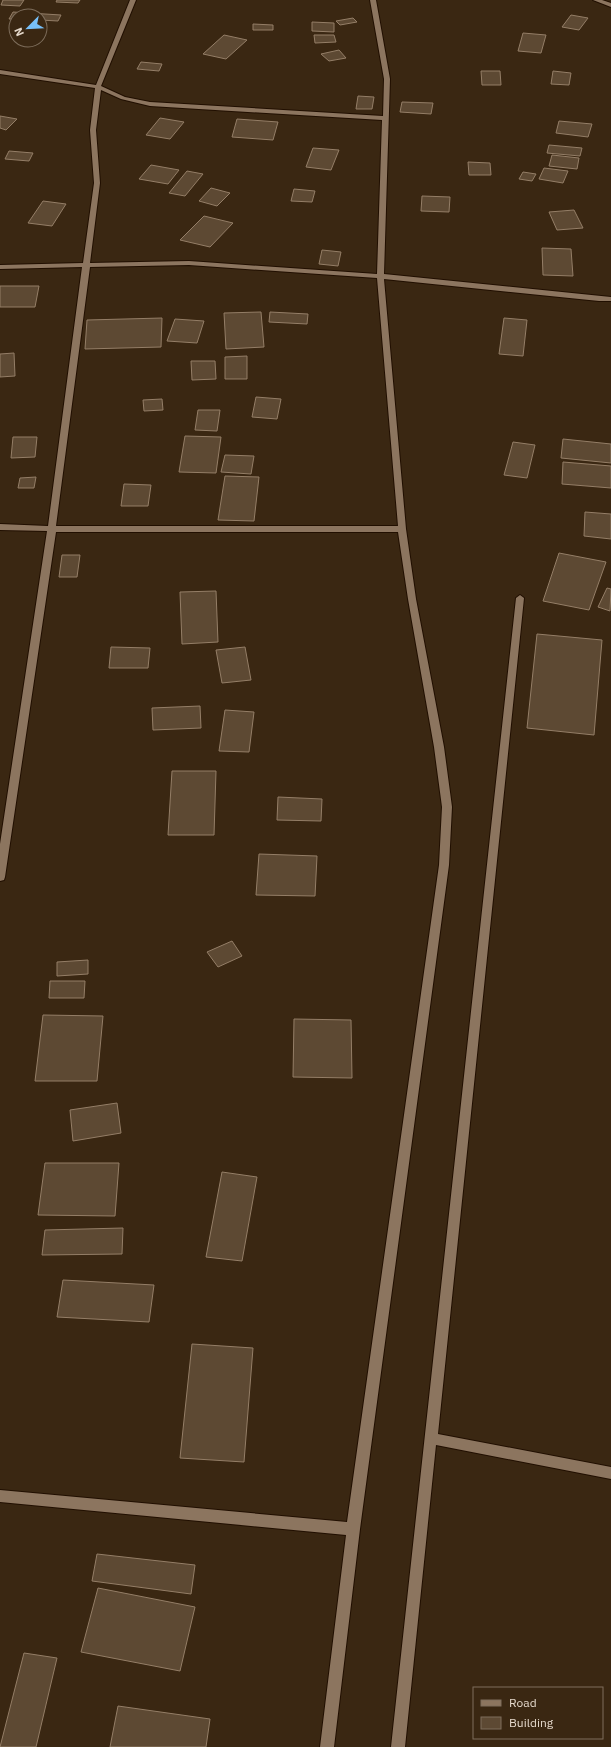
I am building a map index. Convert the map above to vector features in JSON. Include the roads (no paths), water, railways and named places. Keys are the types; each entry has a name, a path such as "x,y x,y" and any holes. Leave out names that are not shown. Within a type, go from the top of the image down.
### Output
{"street":[{"path":"0,877 52,529 97,183 93,130 98,87 133,0"},
{"path":"327,1747 353,1529 444,865 447,807 439,747 412,598 402,529 380,276 387,79 373,0"},
{"path":"596,0 611,4"},
{"path":"0,72 98,87 123,98 150,104 386,118"},
{"path":"0,267 189,263 380,276 611,299"},
{"path":"0,527 52,529 402,529"},
{"path":"398,1747 520,598"},
{"path":"430,1438 611,1473"},
{"path":"0,1496 353,1529"}]}
